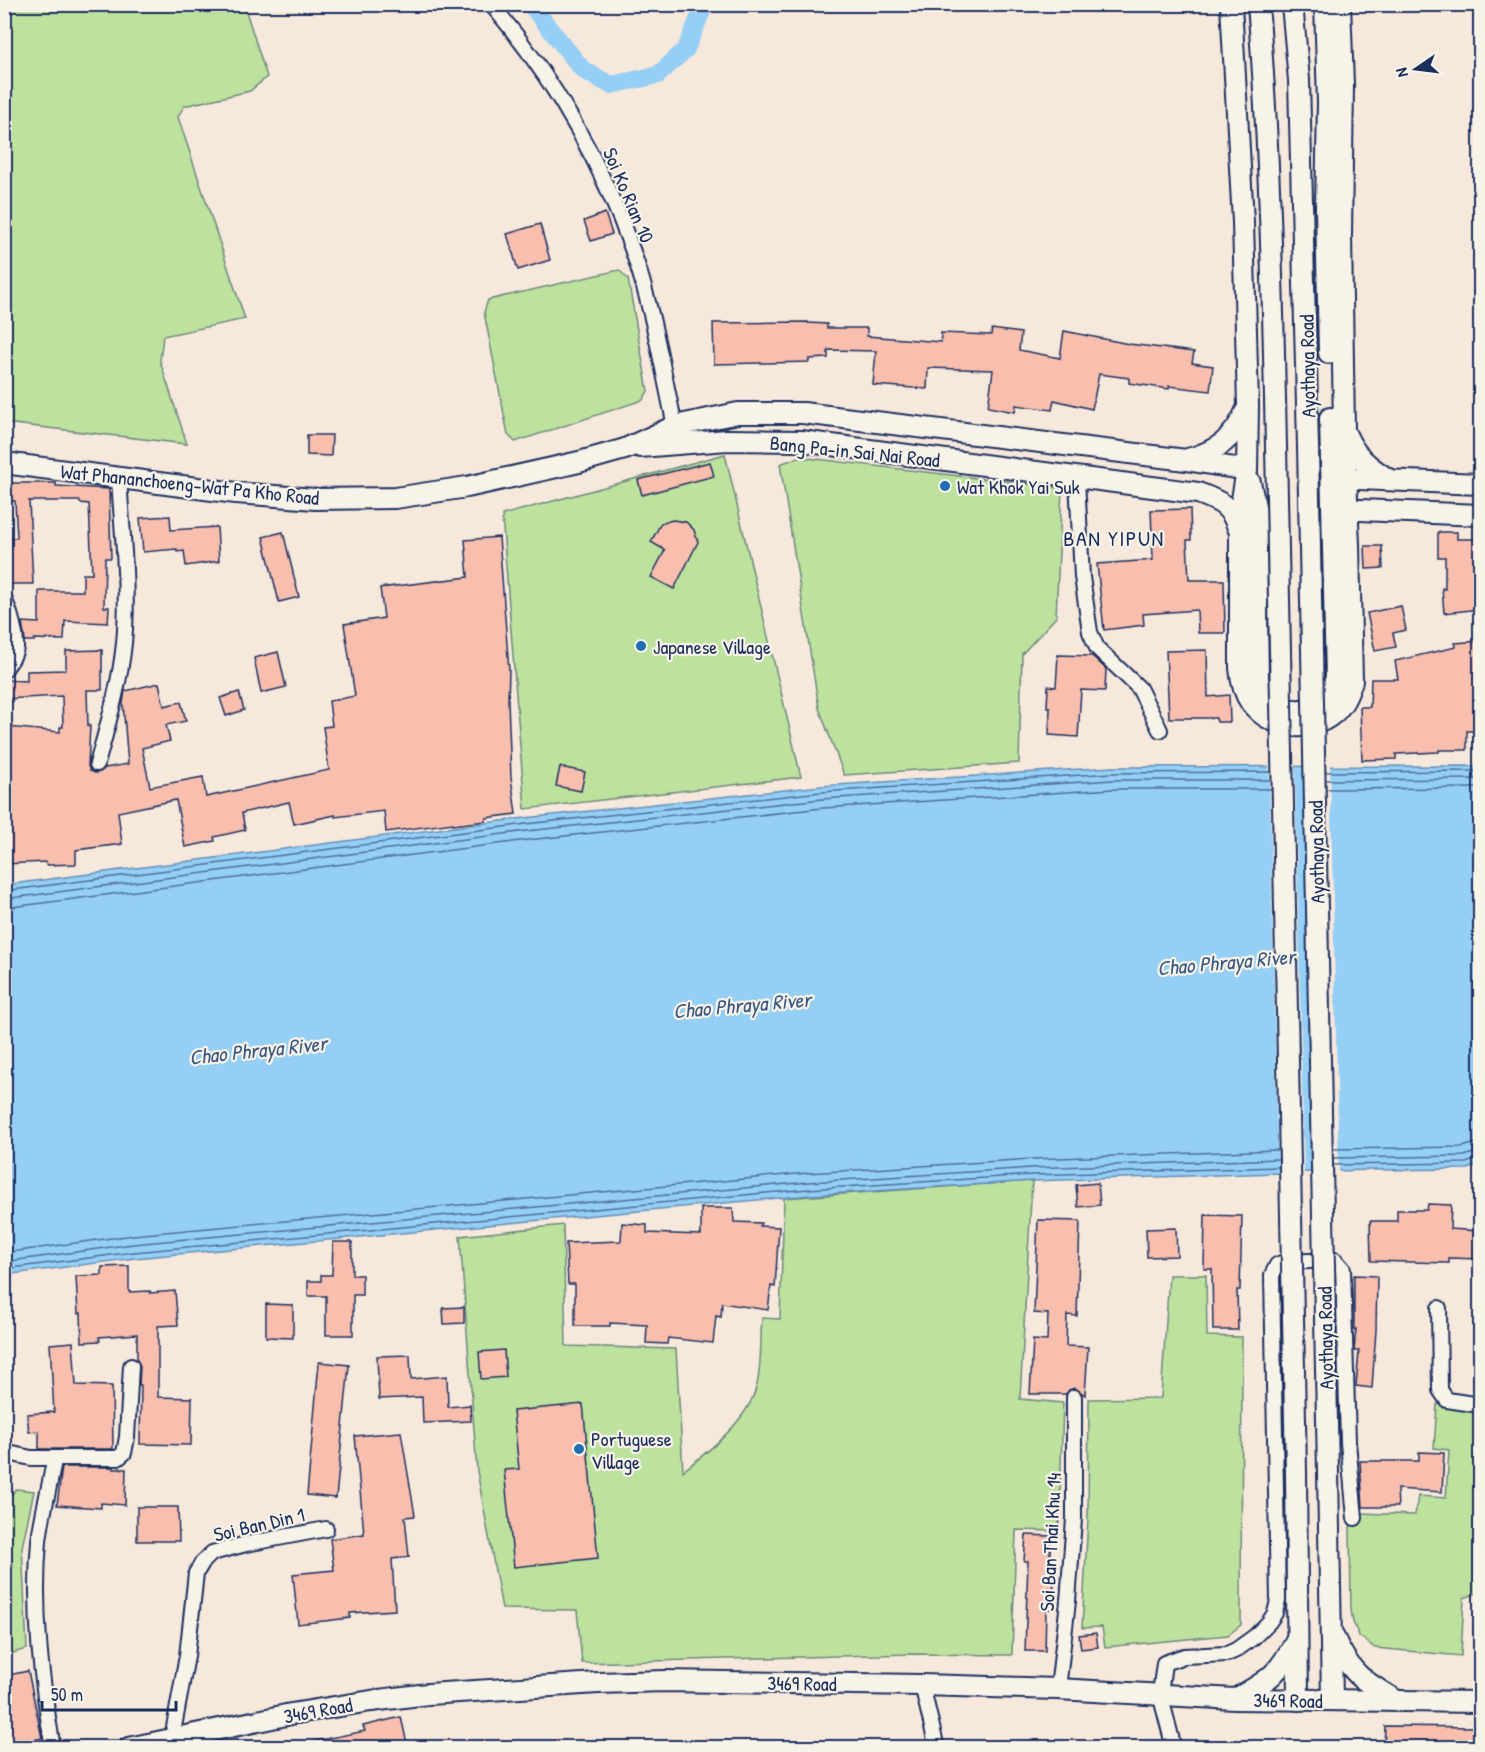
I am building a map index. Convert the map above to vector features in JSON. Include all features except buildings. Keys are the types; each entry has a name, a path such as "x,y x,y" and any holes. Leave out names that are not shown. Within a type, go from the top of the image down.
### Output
{"main road":[{"path":"1231,4 1237,87 1248,405 1247,470"},
{"path":"1237,87 1256,4"},
{"name":"Ayothaya Road","path":"1256,4 1266,101 1271,215 1299,1634 1298,1700"},
{"name":"Ayothaya Road","path":"1292,4 1300,92 1332,1700"},
{"path":"1325,4 1328,91 1326,207 1339,479 1480,484"},
{"name":"Ayothaya Road","path":"1339,479 1344,429 1341,235 1343,84 1340,4"},
{"path":"1186,460 1203,455 1231,437 1240,424 1248,405"},
{"name":"Bang Pa-in Sai Nai Road","path":"517,476 626,449 675,426 738,413 803,413 1186,460 1247,470"},
{"path":"1344,429 1351,448 1368,467 1391,481"},
{"name":"Bang Pa-in Sai Nai Road","path":"626,449 727,440 801,441 1077,479 1198,493 1221,502 1234,515 1240,535"},
{"name":"Wat Phananchoeng-Wat Pa Kho Road","path":"4,463 236,493 315,500 395,498 467,487 517,476"},
{"name":"Bang Pa-in Sai Nai Road","path":"1247,470 1256,511 1258,681 1263,693 1273,703 1284,709 1298,711 1319,704 1332,691 1336,678 1339,479"},
{"name":"Bang Pa-in Sai Nai Road","path":"1247,470 1240,511 1240,668 1242,685 1250,702 1263,716 1280,724 1298,727 1317,723 1333,713 1346,699 1352,681 1349,545 1340,509"},
{"path":"1340,509 1480,515"},
{"path":"1349,545 1360,528 1371,519 1398,511"},
{"path":"1331,1631 1345,1661 1363,1680 1398,1701"},
{"path":"1235,1699 1265,1682 1284,1663 1299,1634"},
{"name":"3469 Road","path":"129,1748 291,1714 372,1701 493,1689 665,1681 1058,1689 1235,1699 1480,1702"}],"street":[{"name":"Soi Ko Rian 10","path":"491,4 515,33 581,133 607,187 632,249 644,287 675,426"},
{"path":"97,764 115,701 124,644 126,611 119,477"},
{"path":"1077,479 1082,577 1090,632 1097,648 1139,688 1160,730"},
{"path":"4,600 9,608 17,646 4,670"},
{"path":"1174,1748 1160,1694 1164,1663 1184,1656 1227,1654 1236,1650 1254,1637 1275,1613 1278,1600 1272,1275 1277,1265 1284,1262 1335,1260 1343,1269 1348,1442 1355,1518"},
{"path":"1439,1308 1440,1390 1447,1400 1480,1405"},
{"path":"4,1452 54,1460 118,1458 124,1453 127,1437 131,1366"},
{"name":"Soi Ban Thai Khu 14","path":"1058,1689 1074,1519 1074,1397"},
{"path":"53,1748 45,1704 36,1593 39,1539 54,1460"},
{"name":"Soi Ban Din 1","path":"172,1738 187,1656 196,1573 202,1563 212,1553 246,1544 326,1529"},
{"path":"922,1685 938,1748"}],"green space":[{"path":"5,4 244,5 267,77 250,91 184,106 178,117 245,319 163,336 160,361 187,444 5,423"},
{"path":"619,270 628,279 648,391 643,400 515,442 508,435 484,312 488,300"},
{"name":"Japanese Village","path":"725,454 801,777 525,809 502,515"},
{"path":"799,457 1062,488 1056,617 1022,654 1019,763 844,775 819,708 780,464"},
{"path":"1032,1181 1020,1399 1063,1403 1059,1531 1016,1530 1012,1655 912,1654 582,1663 577,1610 502,1609 477,1471 460,1236 563,1225 566,1346 676,1349 683,1471 715,1445 736,1423 756,1388 760,1363 762,1318 780,1319 784,1198"},
{"path":"1169,1275 1206,1275 1207,1336 1242,1337 1241,1625 1228,1635 1105,1647 1102,1627 1082,1628 1088,1518 1089,1399 1161,1398"},
{"path":"1437,1404 1480,1410 1480,1592 1464,1598 1461,1656 1375,1648 1359,1636 1351,1610 1350,1526 1360,1525 1360,1513 1415,1515 1418,1496 1446,1498 1449,1450 1434,1448"},
{"path":"16,1489 34,1491 22,1547 27,1649 5,1655 5,1502"}],"water":[{"name":"Chao Phraya River","path":"1480,766 1480,1163 1468,1169 1032,1181 810,1195 135,1258 5,1275 4,885 525,818 821,786 1112,767"}],"pier":[{"path":"1269,763 1295,763 1304,1175 1278,1176"},
{"path":"1304,763 1330,763 1339,1174 1313,1175"}],"waterway":[{"path":"530,4 583,70 611,85 658,75 686,49 705,4"}],"place":[{"name":"Wat Khok Yai Suk","path":"945,486"},
{"name":"Japanese Village","path":"641,646"},
{"name":"Portuguese Village","path":"579,1449"}],"district":[{"name":"BAN YIPUN","path":"1114,538"}]}
